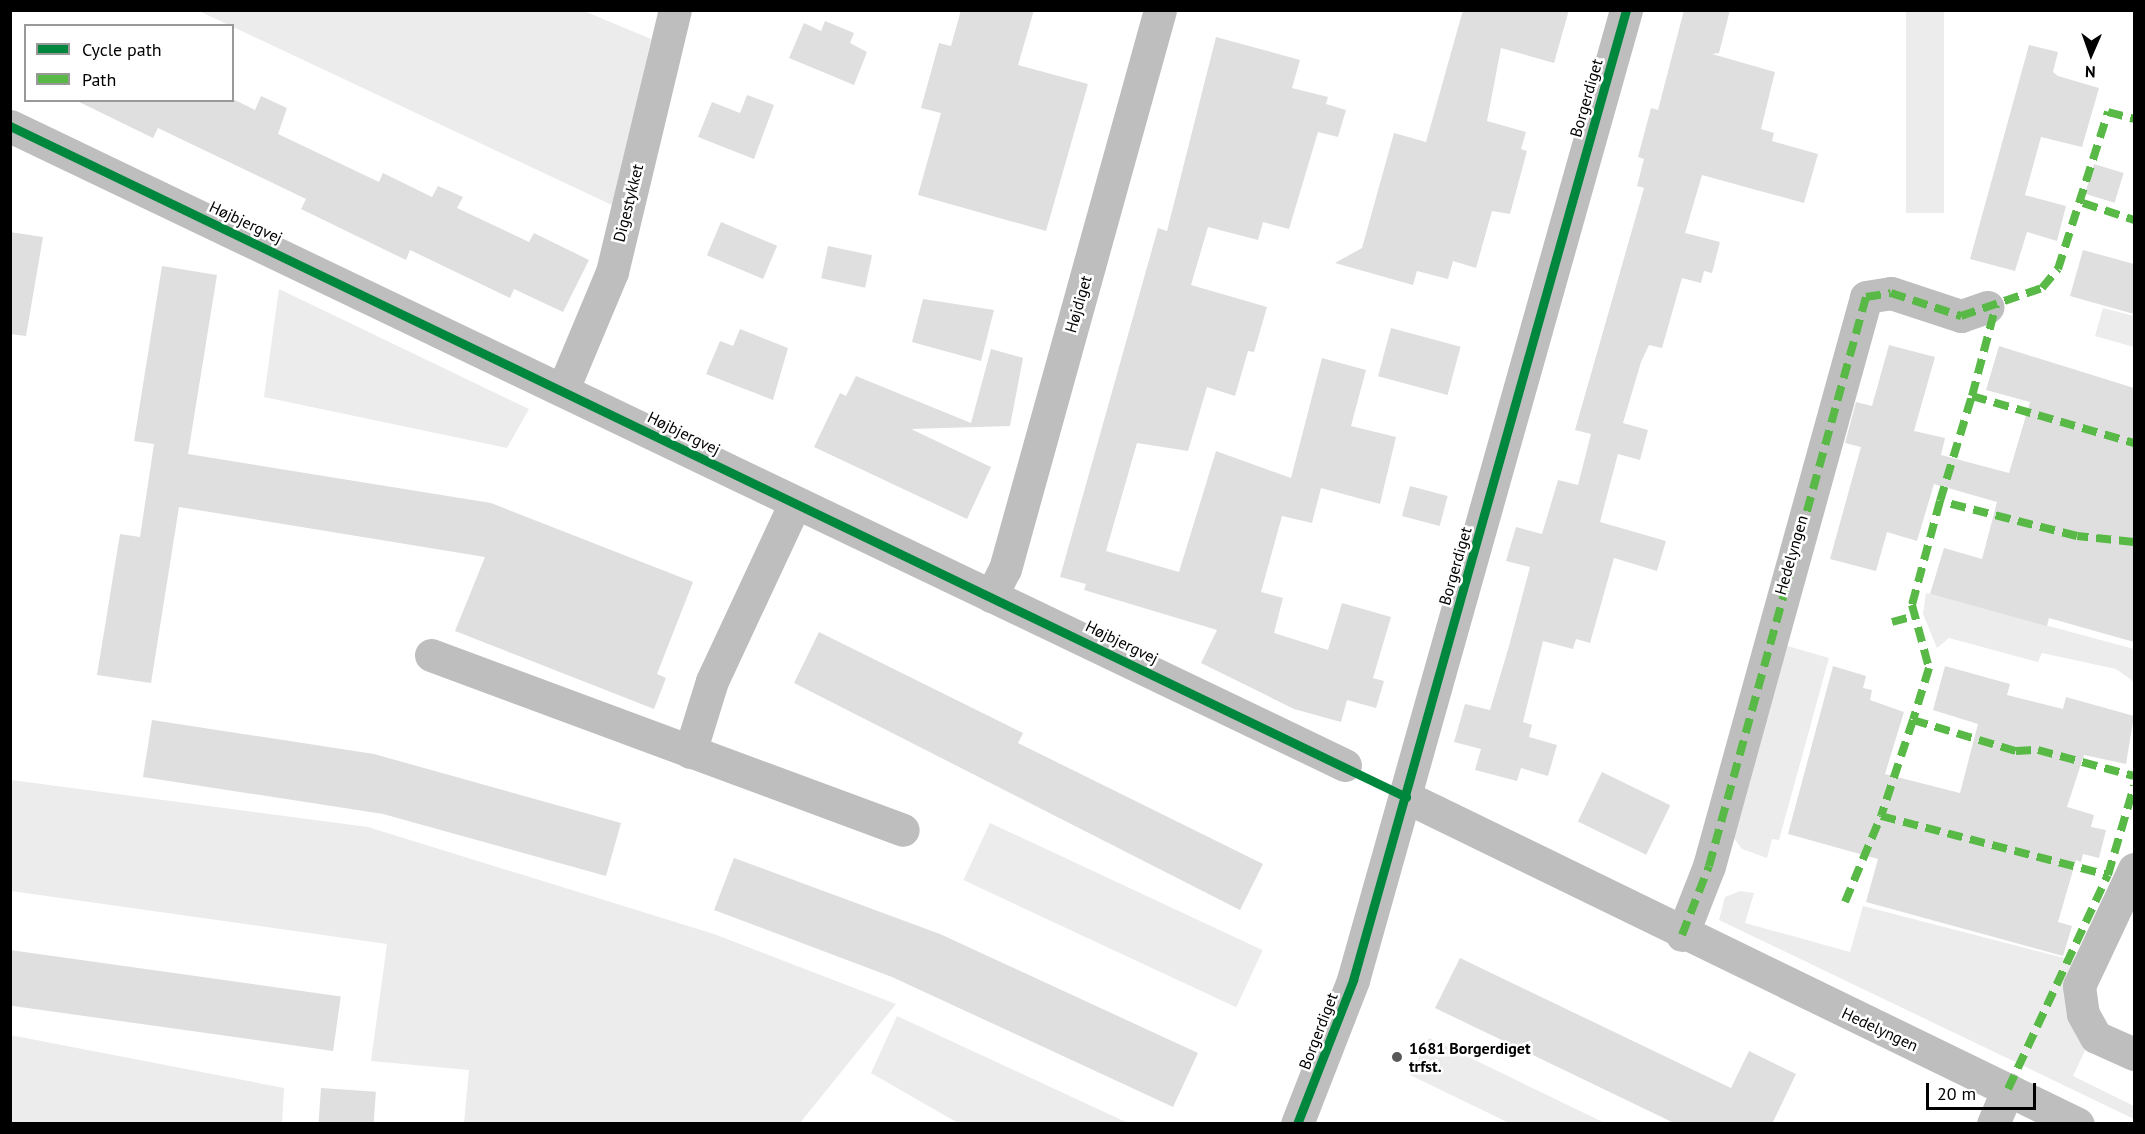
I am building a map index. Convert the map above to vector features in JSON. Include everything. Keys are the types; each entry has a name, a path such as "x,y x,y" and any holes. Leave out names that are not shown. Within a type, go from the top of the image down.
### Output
{"street":[{"name":"Digestykket","path":"563,389 612,272 675,10"},
{"name":"Højdiget","path":"992,596 1005,569 1160,10"},
{"name":"Borgerdiget","path":"1297,1124 1350,988 1406,797 1626,10"},
{"name":"Højbjergvej","path":"10,126 563,389 794,505 992,596 1345,765"},
{"name":"Hedelyngen","path":"1682,935 1709,866 1866,297 1891,293 1961,316 1987,307"},
{"path":"690,752 712,681 794,505"},
{"path":"431,655 903,830"},
{"name":"Hedelyngen","path":"1406,797 1682,935 2078,1124"},
{"path":"2134,869 2079,986 2083,1014 2096,1037 2134,1054"},
{"path":"1994,1124 2008,1089"}],"shaded area":[{"path":"199,11 584,11 651,39 614,206 234,27 234,24 227,24"},
{"path":"1906,11 1944,11 1944,213 1906,213"},
{"path":"279,289 529,409 507,448 264,397"},
{"path":"2103,308 2134,316 2134,347 2095,336"},
{"path":"1926,593 2134,649 2134,682 2116,669 2042,653 2038,662 1949,638 1937,648 1923,614"},
{"path":"1784,645 1829,658 1779,840 1772,839 1767,858 1742,849 1730,833"},
{"path":"11,780 368,827 714,934 896,1004 800,1123 464,1123 469,1070 371,1061 387,944 11,891"},
{"path":"990,823 1263,950 1236,1007 963,880"},
{"path":"1740,891 1754,893 1745,923 1850,952 1863,906 2076,961 2087,1046 2073,1076 2134,1106 2134,1119 1719,920 1725,897"},
{"path":"897,1016 1128,1123 958,1123 871,1073"},
{"path":"10,1035 284,1088 282,1123 11,1123"},
{"path":"1429,1038 1605,1123 1509,1123 1410,1075"}],"building":[{"path":"961,10 1034,10 1018,65 1088,84 1046,231 918,195 941,113 921,108 939,43 951,46"},
{"path":"1463,10 1569,10 1554,63 1501,48 1487,121 1526,132 1521,149 1527,151 1510,214 1492,211 1476,268 1453,261 1448,279 1417,271 1413,285 1335,263 1362,248 1394,133 1426,142"},
{"path":"1684,10 1730,10 1719,53 1712,54 1775,72 1761,129 1774,133 1772,141 1818,154 1804,203 1702,175 1685,233 1720,242 1712,273 1704,271 1701,283 1682,278 1662,348 1649,345 1641,362 1623,423 1648,430 1640,460 1618,454 1600,522 1666,541 1657,571 1614,558 1590,643 1576,639 1573,649 1543,641 1523,722 1532,725 1529,737 1557,745 1548,776 1521,768 1517,781 1475,770 1481,749 1454,742 1465,704 1490,710 1509,646 1530,567 1506,561 1516,527 1542,534 1558,480 1578,485 1591,434 1575,430 1644,188 1637,186 1644,159 1638,157 1651,108 1658,110"},
{"path":"825,21 854,33 850,43 867,52 854,85 789,58 804,23 821,31"},
{"path":"1216,37 1300,60 1292,88 1328,97 1326,104 1346,110 1338,137 1318,132 1289,229 1263,222 1258,240 1208,227 1191,285 1267,307 1254,352 1248,351 1235,396 1207,387 1188,451 1137,443 1106,551 1179,572 1216,451 1291,478 1322,358 1366,370 1351,426 1396,437 1380,504 1321,488 1312,523 1282,516 1261,592 1283,598 1274,633 1328,650 1342,603 1391,617 1373,678 1384,681 1376,708 1347,700 1341,722 1294,709 1201,663 1217,630 1084,590 1086,584 1060,577 1158,228 1167,231"},
{"path":"2029,45 2058,52 2053,72 2058,76 2099,88 2082,147 2041,137 2025,195 2066,206 2057,241 2027,232 2015,271 1970,259"},
{"path":"747,95 774,105 754,159 698,137 712,102 740,113"},
{"path":"261,96 287,108 278,134 379,182 383,173 432,197 438,186 463,197 457,208 529,242 534,233 589,260 563,312 514,289 510,298 410,250 406,260 301,209 306,199 158,128 153,138 79,102 234,102 235,100 255,110"},
{"path":"2094,164 2124,173 2115,203 2085,194"},
{"path":"721,222 777,246 763,279 707,255"},
{"path":"10,232 43,237 26,336 10,334"},
{"path":"828,246 872,255 865,288 821,278"},
{"path":"2083,250 2134,264 2134,314 2070,296"},
{"path":"162,266 217,275 188,454 491,503 693,582 657,674 666,678 654,709 455,631 485,557 179,507 151,683 97,675 120,534 140,537 154,444 134,441"},
{"path":"923,299 994,310 981,361 912,342"},
{"path":"1391,328 1461,347 1448,395 1378,376"},
{"path":"740,329 788,348 773,400 706,374 720,341 733,346"},
{"path":"1889,345 1935,357 1914,431 1945,438 1941,455 2009,473 2030,402 1986,390 1999,346 2134,388 2134,642 2049,618 2047,626 1930,594 1944,548 1982,559 1997,502 1934,484 1917,541 1887,532 1876,571 1830,559 1861,447 1845,443 1856,402 1872,406"},
{"path":"991,349 1023,358 1010,426 911,429 991,467 967,519 814,447 840,393 846,396 856,376 971,423"},
{"path":"1410,486 1448,496 1440,526 1402,516"},
{"path":"819,632 1023,733 1018,743 1263,864 1240,910 794,683"},
{"path":"1833,666 1866,676 1863,688 1872,690 1870,700 1904,712 1885,774 1960,793 1978,724 1933,710 1945,666 2010,684 2007,695 2063,709 2066,697 2134,716 2126,764 2084,755 2067,807 2094,815 2091,827 2106,830 2099,858 2083,854 2081,862 2076,860 2058,922 2072,926 2063,956 1866,902 1878,859 1788,834"},
{"path":"152,720 374,754 621,823 606,876 383,814 143,777"},
{"path":"1602,772 1670,805 1646,855 1578,821"},
{"path":"734,858 940,934 1198,1053 1173,1107 892,977 714,910"},
{"path":"10,950 341,996 333,1051 10,1006"},
{"path":"1460,958 1731,1088 1749,1051 1796,1074 1772,1124 1676,1124 1435,1008"},
{"path":"321,1088 376,1092 374,1124 318,1124"}],"marked path":[{"path":"1682,935 1709,866 1866,297 1891,293 1961,316 2042,288 2058,269 2108,112 2134,119"},
{"path":"2083,203 2134,220"},
{"path":"1972,396 1996,305"},
{"path":"1940,501 1972,396 2134,443"},
{"path":"2134,542 2077,536 1940,501 1912,605 1929,668 1913,720 2016,751 2038,750 2134,776"},
{"path":"1892,622 1915,616"},
{"path":"1913,720 1881,816 2108,875"},
{"path":"2008,1089 2108,875 2134,786"},
{"path":"1845,902 1881,816"}],"cycle path":[{"path":"1297,1124 1353,980 1626,10"},
{"path":"10,126 1406,797"}],"place":[{"name":"1681 Borgerdiget trfst.","path":"1397,1057"}]}
